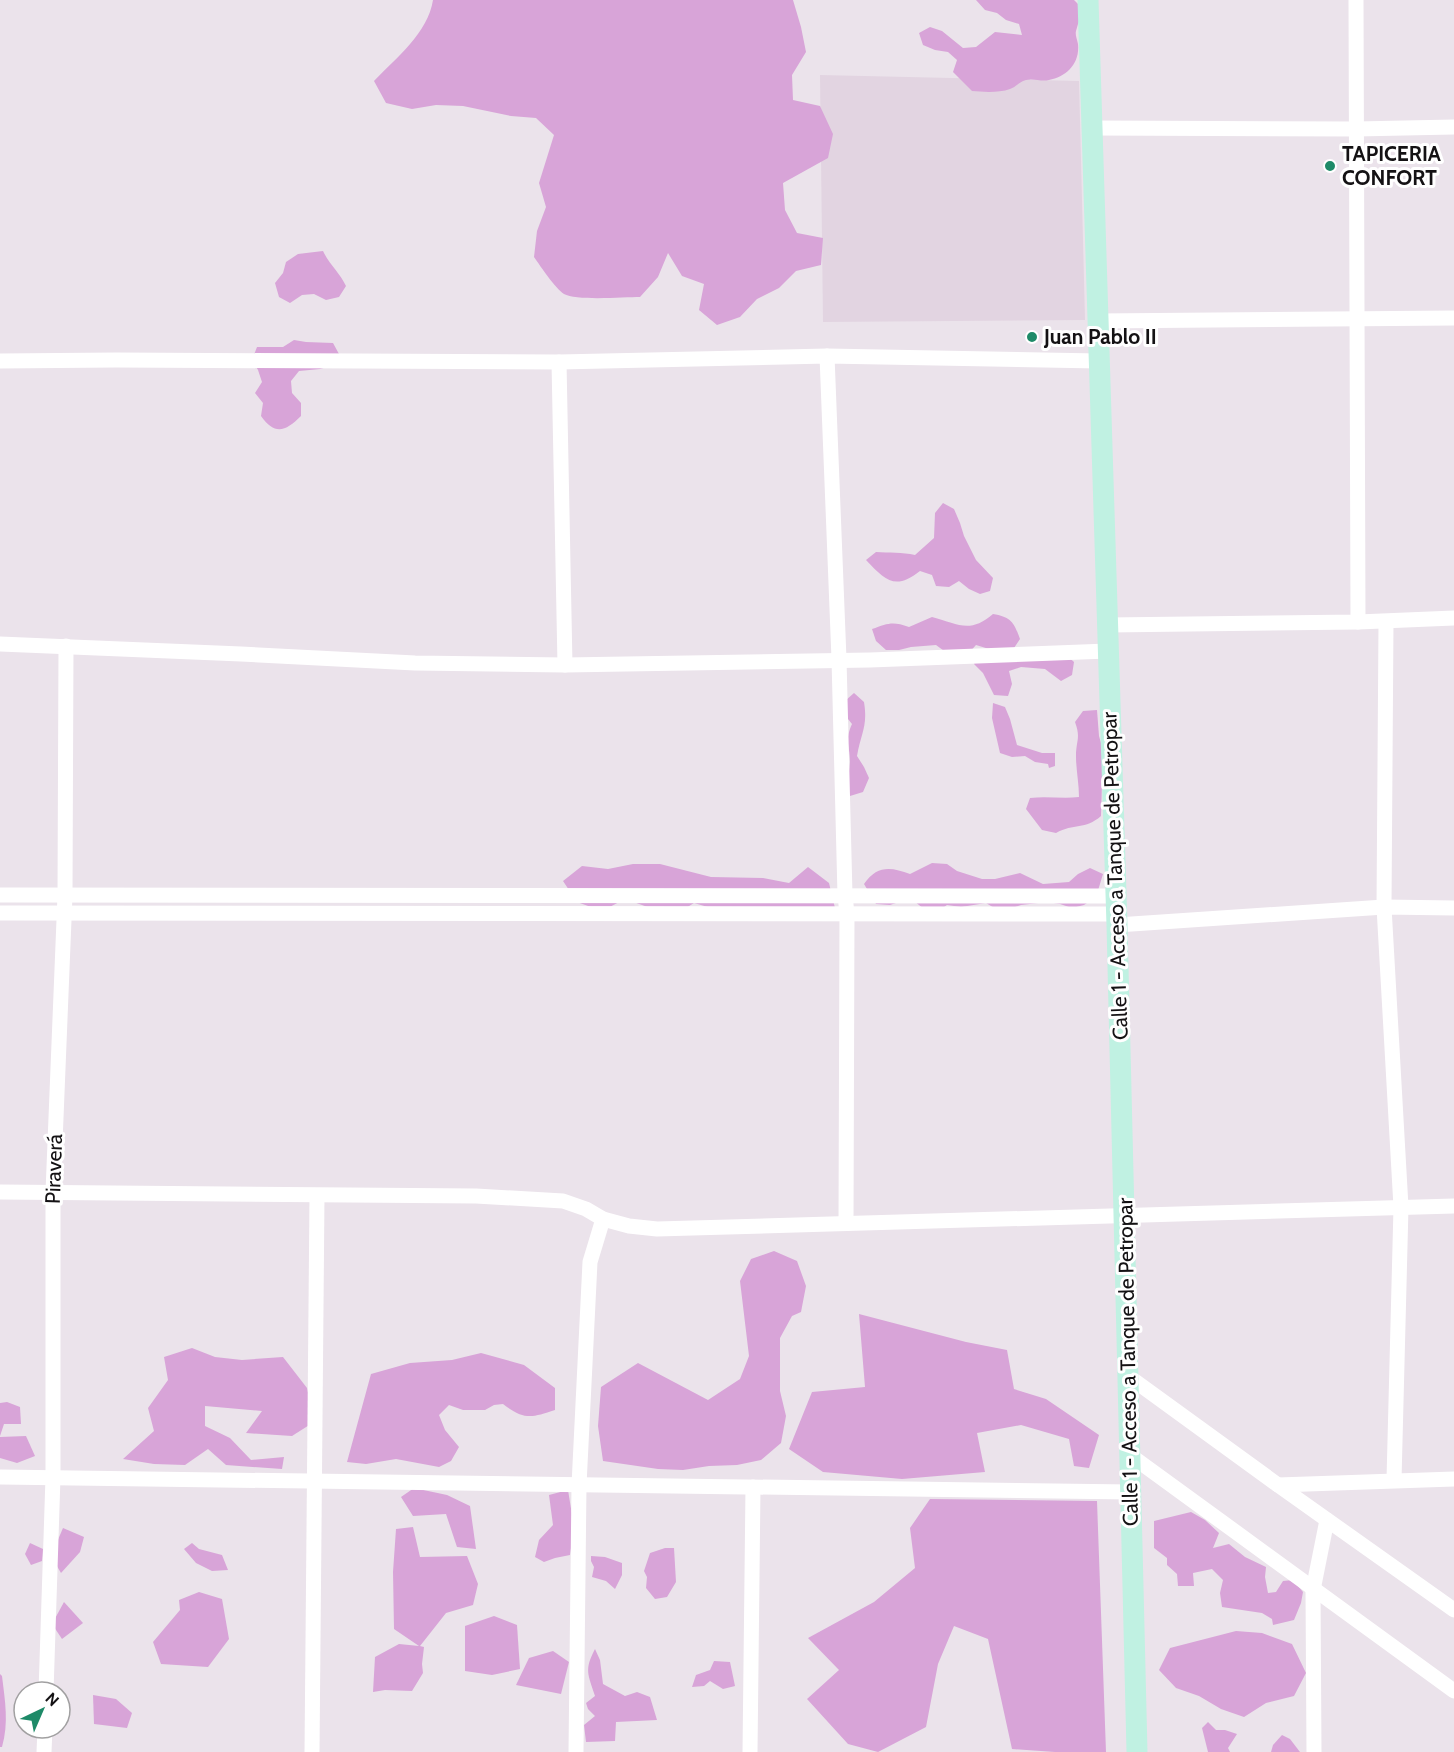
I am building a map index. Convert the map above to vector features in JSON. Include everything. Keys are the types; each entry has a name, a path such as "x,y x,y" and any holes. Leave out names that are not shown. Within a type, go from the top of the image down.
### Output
{"street":[{"name":"Calle 1 - Acceso a Tanque de Petropar","path":"1088,0 1116,911 1137,1752"},
{"path":"1356,0 1359,318 1358,622"},
{"path":"1092,128 1454,127"},
{"path":"1098,321 1454,318"},
{"path":"0,361 559,362 827,356 1099,361"},
{"path":"827,356 847,914 846,1223"},
{"path":"559,362 565,665"},
{"path":"1108,625 1386,622 1454,618"},
{"path":"1386,622 1384,907 1401,1207 1394,1480"},
{"path":"0,644 415,663 565,665 870,660 1108,651"},
{"name":"Piraverá","path":"46,1680 53,1477 53,1192 65,895 66,646"},
{"path":"0,895 845,896 1116,911"},
{"path":"410,895 410,913"},
{"path":"0,913 847,914 1454,908"},
{"path":"0,1192 476,1196 562,1201 586,1209 603,1219 629,1226 657,1229 1454,1206"},
{"path":"312,1752 318,1196"},
{"path":"576,1752 579,1485 590,1262 603,1219"},
{"path":"1128,1376 1454,1610"},
{"path":"1130,1455 1454,1691"},
{"path":"0,1477 1131,1492"},
{"path":"1278,1485 1454,1479"},
{"path":"750,1752 753,1487"},
{"path":"1314,1752 1313,1590 1327,1520"}],"shaded area":[{"path":"433,0 793,0 806,52 792,75 793,100 820,106 833,134 828,158 783,183 785,210 797,233 823,238 821,265 796,271 779,288 757,299 740,317 717,325 699,310 704,284 682,276 668,253 658,277 640,297 589,298 564,294 534,257 537,231 546,207 539,183 554,135 536,118 511,116 463,106 436,105 412,109 386,103 374,81 418,34 430,12"},
{"path":"976,0 1074,0 1082,8 1076,33 1077,58 1071,68 1055,78 1026,80 1001,91 972,91 953,72 957,60 948,52 923,45 919,33 930,27 942,31 963,48 976,47 995,32 1022,35 1019,24 985,10"},
{"path":"820,75 1079,81 1085,320 823,322"},
{"path":"323,251 346,286 339,297 326,300 314,294 302,295 290,303 279,297 275,283 283,273 286,262 298,254"},
{"path":"294,340 333,343 339,354 331,366 299,371 291,381 292,393 301,403 301,416 285,428 276,429 261,416 263,403 255,393 262,382 252,360 257,347 283,347"},
{"path":"943,503 954,509 976,560 993,578 990,591 980,594 959,581 949,587 936,586 932,575 920,571 904,581 891,581 866,560 876,552 915,555 934,538 935,513"},
{"path":"993,614 1004,617 1014,624 1020,639 1014,648 1065,654 1074,662 1072,675 1061,681 1045,669 1021,667 1009,671 1012,684 1008,696 994,695 983,673 974,664 979,653 989,649 976,645 967,655 955,659 936,645 886,650 876,641 872,629 891,624 909,627 932,617 970,626"},
{"path":"854,693 864,702 865,724 857,756 869,778 863,792 850,796 848,739 852,724 844,714 845,701"},
{"path":"993,703 1005,707 1017,745 1042,753 1055,753 1055,766 1049,768 1048,764 1035,762 1025,756 1012,757 1000,753 992,718"},
{"path":"1097,710 1099,736 1103,750 1101,816 1090,823 1056,833 1042,830 1026,809 1030,798 1079,797 1076,756 1078,736 1075,722 1083,711"},
{"path":"932,863 947,864 957,871 982,879 995,879 1020,873 1043,884 1069,882 1090,868 1103,874 1096,897 1084,905 1072,908 1047,902 996,909 986,903 961,907 947,905 937,912 924,909 914,901 902,901 890,905 876,904 864,884 874,873 885,869 910,874"},
{"path":"633,864 660,864 711,877 763,878 789,883 808,867 829,883 835,908 718,910 694,903 673,916 625,899 602,911 577,902 563,881 582,866 608,869"},
{"path":"774,1251 797,1261 806,1286 801,1312 792,1316 780,1338 780,1391 786,1416 781,1443 761,1460 737,1465 683,1470 658,1469 603,1461 598,1426 601,1387 638,1363 708,1400 740,1379 749,1356 740,1281 751,1259"},
{"path":"859,1314 966,1342 1007,1350 1014,1389 1046,1399 1099,1435 1089,1468 1074,1466 1069,1439 1021,1425 977,1433 985,1472 902,1479 823,1472 789,1449 812,1392 865,1387"},
{"path":"192,1348 215,1357 242,1360 283,1357 307,1388 314,1422 292,1436 246,1433 262,1411 205,1406 205,1426 230,1438 251,1460 284,1457 282,1469 226,1465 208,1449 185,1465 154,1464 123,1459 154,1431 148,1408 168,1380 164,1357"},
{"path":"481,1353 524,1365 555,1388 555,1410 528,1416 517,1413 503,1404 494,1405 485,1410 463,1410 449,1405 439,1415 445,1430 459,1447 451,1461 439,1467 396,1459 366,1464 347,1462 371,1374 410,1363 452,1360"},
{"path":"7,1402 20,1407 21,1424 4,1424 0,1436 0,1403"},
{"path":"26,1436 35,1456 17,1463 0,1458 0,1437"},
{"path":"414,1488 447,1495 470,1506 476,1549 457,1547 446,1514 413,1516 401,1497"},
{"path":"568,1490 574,1527 570,1555 544,1562 535,1557 539,1540 553,1525 549,1495"},
{"path":"930,1499 1097,1501 1106,1752 1012,1749 988,1639 954,1626 938,1664 926,1727 878,1752 848,1744 807,1699 839,1670 808,1638 874,1602 915,1568 910,1528"},
{"path":"1191,1512 1205,1520 1219,1533 1213,1548 1229,1544 1245,1557 1266,1567 1268,1593 1276,1592 1283,1581 1293,1580 1303,1592 1294,1620 1273,1625 1272,1619 1262,1613 1222,1607 1220,1593 1223,1580 1212,1569 1193,1573 1194,1586 1178,1586 1177,1574 1167,1565 1167,1558 1154,1548 1154,1521"},
{"path":"413,1527 420,1557 467,1556 478,1584 473,1605 446,1613 420,1646 424,1647 423,1673 412,1691 373,1692 375,1657 399,1644 419,1646 394,1629 393,1572 396,1529"},
{"path":"63,1528 84,1537 80,1552 61,1573 51,1556"},
{"path":"30,1543 43,1549 42,1561 31,1565 25,1554"},
{"path":"192,1543 199,1549 222,1555 228,1570 212,1571 196,1563 184,1549"},
{"path":"665,1548 674,1548 676,1582 667,1597 655,1599 646,1588 647,1577 644,1571 650,1553"},
{"path":"591,1556 605,1557 622,1563 622,1575 615,1589 606,1581 592,1577 594,1567"},
{"path":"199,1592 222,1599 229,1639 208,1667 161,1664 153,1642 180,1610 179,1600"},
{"path":"64,1602 83,1623 62,1639 52,1624"},
{"path":"494,1616 517,1625 520,1669 492,1675 465,1671 465,1626"},
{"path":"1236,1631 1262,1633 1292,1644 1306,1673 1294,1696 1266,1703 1244,1717 1176,1688 1159,1670 1170,1648"},
{"path":"595,1649 600,1660 603,1684 625,1696 637,1692 650,1697 657,1720 616,1722 615,1741 586,1742 584,1725 595,1716 586,1703 595,1696 588,1667"},
{"path":"553,1651 569,1662 561,1694 516,1685 529,1658"},
{"path":"714,1661 730,1662 735,1686 723,1689 710,1681 704,1686 692,1687 696,1675 710,1670"},
{"path":"0,1674 6,1712 2,1747 0,1747"},
{"path":"93,1695 116,1699 132,1713 127,1728 94,1724"},
{"path":"1208,1722 1216,1730 1237,1734 1228,1748 1230,1752 1208,1752 1202,1728"},
{"path":"1282,1735 1290,1739 1300,1752 1271,1752 1273,1745"}],"place":[{"name":"TAPICERIA CONFORT","path":"1330,166"},
{"name":"Juan Pablo II","path":"1032,337"}]}
